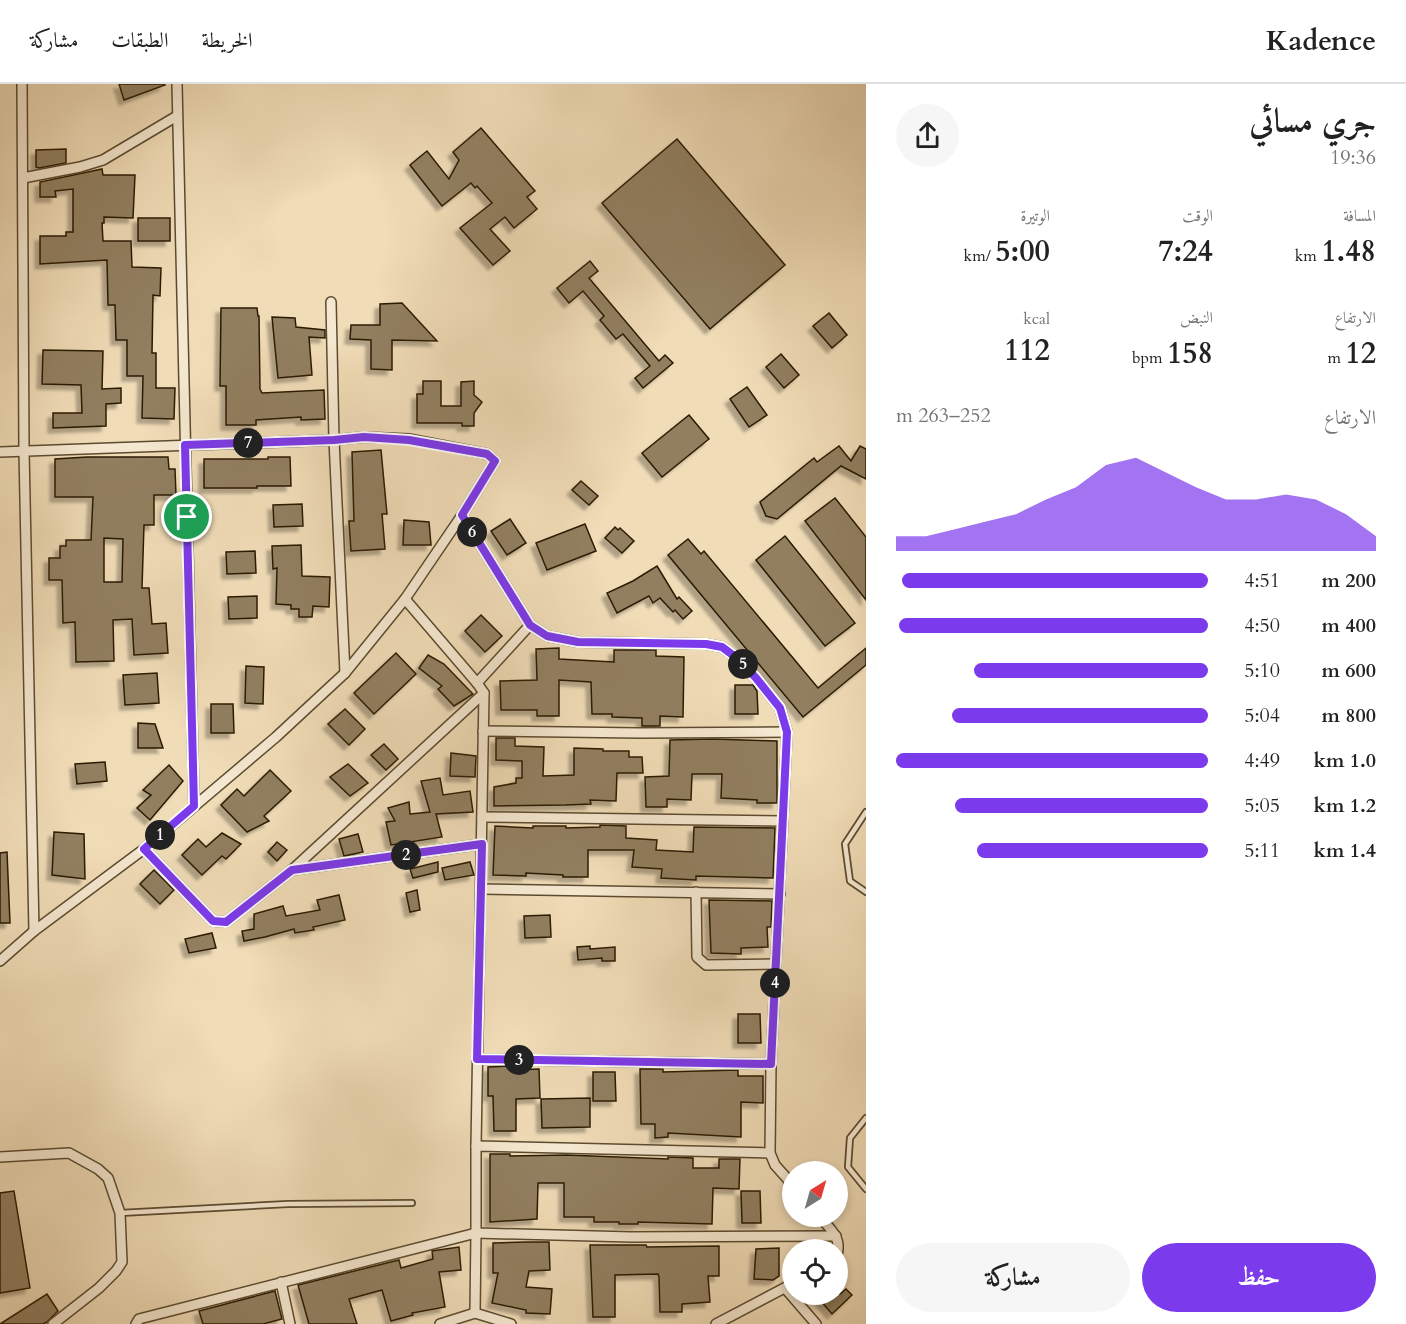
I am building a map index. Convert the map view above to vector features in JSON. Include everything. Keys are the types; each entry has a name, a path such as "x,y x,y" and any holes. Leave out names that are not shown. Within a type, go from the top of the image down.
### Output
{"street":[{"path":"22,84 24,451 34,931"},
{"path":"177,84 194,806"},
{"path":"23,178 103,160 177,116"},
{"path":"331,302 334,440 345,673"},
{"path":"0,452 364,437 409,440 487,454 495,461 462,515 405,598 345,673 276,737 144,849 34,931 0,961"},
{"path":"462,515 530,625 547,636 578,642 706,644 722,647 738,659 780,708 787,732 771,1064 770,1153 775,1165 782,1173"},
{"path":"405,598 484,693 475,1313"},
{"path":"477,682 530,625"},
{"path":"144,849 213,921 226,922 292,870 484,693"},
{"path":"483,731 787,732"},
{"path":"482,817 783,821"},
{"path":"292,870 482,844"},
{"path":"481,889 780,894"},
{"path":"696,892 700,961 706,965 776,964"},
{"path":"477,1059 771,1064"},
{"path":"476,1146 770,1153"},
{"path":"0,1157 69,1153 98,1169 108,1178 120,1214 122,1262 117,1271 53,1324"},
{"path":"828,1227 837,1239"},
{"path":"136,1324 139,1319 476,1233 631,1237 836,1236"},
{"path":"281,1282 290,1324"},
{"path":"717,1324 782,1289"},
{"path":"802,1305 816,1324"},
{"path":"440,1324 475,1313 511,1324"}],"lane":[{"path":"866,812 844,844 850,881 866,892"},
{"path":"866,1118 850,1138 848,1167 866,1189"},
{"path":"120,1214 288,1204 412,1203"}],"building":[{"path":"119,84 164,84 165,85 124,100"},
{"path":"481,128 535,191 527,197 537,209 514,228 505,217 490,229 510,251 493,265 460,228 492,203 477,186 475,188 471,183 442,206 410,165 427,151 449,179 459,160 453,152"},
{"path":"677,139 785,265 710,329 602,203"},
{"path":"66,149 66,163 36,167 36,150"},
{"path":"102,169 103,175 135,175 133,218 104,217 103,241 131,241 132,267 161,268 160,296 153,295 152,353 156,353 156,388 175,388 174,419 142,418 143,376 127,376 127,340 116,340 115,305 108,305 107,260 40,264 40,236 66,236 66,232 73,232 73,189 55,191 56,197 40,197 40,182"},
{"path":"138,218 170,218 170,241 138,241"},
{"path":"590,261 598,271 589,278 659,361 665,355 673,363 643,388 635,378 650,366 623,334 616,339 600,320 604,316 583,291 569,303 557,288"},
{"path":"402,303 437,341 392,340 392,370 371,369 371,340 350,339 351,325 380,325 380,304"},
{"path":"221,308 257,308 262,393 324,390 325,419 301,420 301,417 256,420 256,425 226,425 226,386 220,386"},
{"path":"829,313 847,335 832,348 813,326"},
{"path":"272,317 295,318 296,327 325,330 325,338 309,337 312,375 278,378"},
{"path":"43,350 103,351 102,389 121,388 121,403 106,404 106,426 53,428 53,413 82,413 81,385 42,384"},
{"path":"781,354 799,375 784,388 766,367"},
{"path":"423,381 441,381 441,406 461,406 461,382 474,381 474,395 482,402 474,413 474,426 462,426 462,423 417,423 417,394 423,394"},
{"path":"747,387 767,415 749,427 730,399"},
{"path":"689,415 709,439 662,477 642,453"},
{"path":"839,446 851,461 860,446 866,449 866,479 841,466 777,519 766,516 760,502 814,458 817,462"},
{"path":"381,450 387,514 382,514 385,549 351,551 349,521 354,521 352,452"},
{"path":"168,457 169,469 175,469 176,495 154,495 154,525 144,525 142,588 149,588 152,624 166,623 168,653 134,655 132,619 113,620 114,661 76,662 75,622 63,623 62,580 49,580 49,558 60,558 60,546 66,546 66,540 91,540 93,497 55,497 55,459","holes":["104,538 123,539 122,582 104,582"]},
{"path":"268,457 290,457 291,486 204,488 204,459 268,459"},
{"path":"581,481 598,496 589,505 572,490"},
{"path":"835,498 866,537 866,600 805,521"},
{"path":"302,504 303,526 274,527 273,505"},
{"path":"510,519 526,543 507,555 491,531"},
{"path":"404,520 429,522 431,545 403,545"},
{"path":"585,524 596,551 547,570 536,543"},
{"path":"615,527 618,530 620,528 634,541 622,553 605,538"},
{"path":"785,536 855,623 825,646 756,560"},
{"path":"688,539 701,554 704,551 818,688 866,648 866,665 803,717 668,555"},
{"path":"301,545 302,576 330,577 329,607 313,606 312,617 299,617 299,609 291,609 291,605 276,604 277,568 273,569 272,546"},
{"path":"255,551 256,573 227,574 226,552"},
{"path":"657,566 677,599 679,597 692,611 683,619 660,598 653,603 649,596 617,613 607,593"},
{"path":"257,596 257,618 229,619 228,597"},
{"path":"481,615 502,636 485,652 465,631"},
{"path":"559,648 559,659 614,662 614,650 656,650 656,656 684,657 683,717 660,716 660,726 642,726 642,718 592,714 591,682 559,680 559,716 537,716 537,710 501,710 500,681 537,680 536,649"},
{"path":"396,653 416,674 374,714 354,693"},
{"path":"428,655 444,664 473,694 454,706 438,689 442,686 419,668"},
{"path":"246,666 264,667 263,704 245,703"},
{"path":"157,673 159,703 125,705 123,675"},
{"path":"735,685 753,685 757,691 758,714 735,714"},
{"path":"211,704 233,704 234,733 211,733"},
{"path":"345,709 365,729 349,745 328,724"},
{"path":"138,723 155,724 163,748 138,748"},
{"path":"496,738 515,738 515,746 544,747 543,776 574,775 574,748 629,751 629,757 642,757 643,773 617,773 616,801 590,800 591,804 494,806 494,787 516,783 516,778 522,778 522,761 496,760"},
{"path":"670,740 777,741 777,803 721,798 722,774 692,774 691,800 667,799 667,807 646,807 645,777 669,776"},
{"path":"384,744 398,759 386,770 371,755"},
{"path":"451,753 476,756 475,777 450,776"},
{"path":"105,762 107,781 77,784 75,764"},
{"path":"348,764 368,783 350,796 330,777"},
{"path":"169,765 183,781 150,820 137,808 151,795 143,790"},
{"path":"270,770 291,791 264,816 269,821 247,832 221,805 237,789 244,796"},
{"path":"440,778 443,795 470,791 473,812 436,814 442,837 391,845 386,822 395,821 388,808 409,802 410,814 430,812 421,781"},
{"path":"600,825 626,826 626,838 657,840 656,850 693,852 694,827 775,828 773,878 696,876 696,880 661,878 662,869 632,867 634,850 588,850 588,877 526,873 526,876 493,875 495,826 533,828 533,826 566,826 566,828 600,827"},
{"path":"54,832 84,834 85,879 52,875"},
{"path":"222,833 241,844 226,859 222,856 202,875 182,855 198,839 206,847"},
{"path":"358,834 363,852 344,856 339,839"},
{"path":"277,842 287,850 277,861 268,852"},
{"path":"7,852 10,923 0,923 0,853"},
{"path":"438,862 438,872 413,878 410,869"},
{"path":"470,862 474,875 445,880 442,868"},
{"path":"154,870 174,890 160,904 140,884"},
{"path":"417,890 420,910 410,912 406,893"},
{"path":"339,895 345,920 313,927 314,930 295,933 294,929 244,941 242,931 254,929 254,914 283,906 286,916 320,910 317,900"},
{"path":"709,900 772,901 771,927 767,927 768,947 741,948 741,954 711,953"},
{"path":"550,915 551,937 525,938 524,916"},
{"path":"212,933 216,948 189,953 185,939"},
{"path":"590,946 590,949 615,947 615,961 602,961 602,958 578,960 577,947"},
{"path":"738,1014 760,1014 761,1043 738,1043"},
{"path":"510,1066 510,1070 539,1069 540,1098 516,1099 516,1131 494,1131 493,1096 488,1096 488,1067"},
{"path":"640,1069 663,1069 663,1072 738,1070 738,1076 763,1076 763,1103 741,1102 741,1137 668,1133 668,1137 655,1138 655,1124 641,1124"},
{"path":"593,1072 615,1072 616,1101 593,1101"},
{"path":"590,1098 590,1127 542,1128 541,1099"},
{"path":"490,1154 693,1158 693,1168 719,1168 719,1159 740,1159 739,1189 713,1188 712,1224 638,1222 638,1224 619,1224 619,1222 594,1222 594,1217 564,1217 564,1183 538,1183 537,1219 490,1222"},
{"path":"14,1191 30,1288 0,1293 0,1193"},
{"path":"741,1191 760,1191 761,1223 742,1223"},
{"path":"549,1242 550,1270 529,1271 526,1287 552,1289 550,1314 526,1313 526,1310 492,1303 498,1273 493,1273 493,1243"},
{"path":"590,1245 719,1246 719,1276 708,1276 710,1302 682,1304 682,1312 660,1312 658,1274 615,1275 615,1317 593,1317"},
{"path":"459,1247 461,1270 439,1272 445,1307 412,1313 413,1315 391,1321 382,1290 349,1299 357,1324 309,1324 298,1285 399,1260 401,1268 433,1259 432,1251"},
{"path":"779,1248 779,1276 773,1280 754,1279 756,1249"},
{"path":"275,1291 282,1319 263,1324 203,1324 199,1311"},
{"path":"47,1294 58,1311 47,1322 43,1324 0,1324"},
{"path":"824,1305 841,1305 832,1314"}],"route":[{"path":"364,437 409,440 487,454 495,461 462,515 530,625 558,640 706,644 722,647 738,659 780,708 787,732 771,1064 477,1059 482,844 292,870 226,922 213,921 144,849 194,806 187,517 185,445 364,437"}]}
